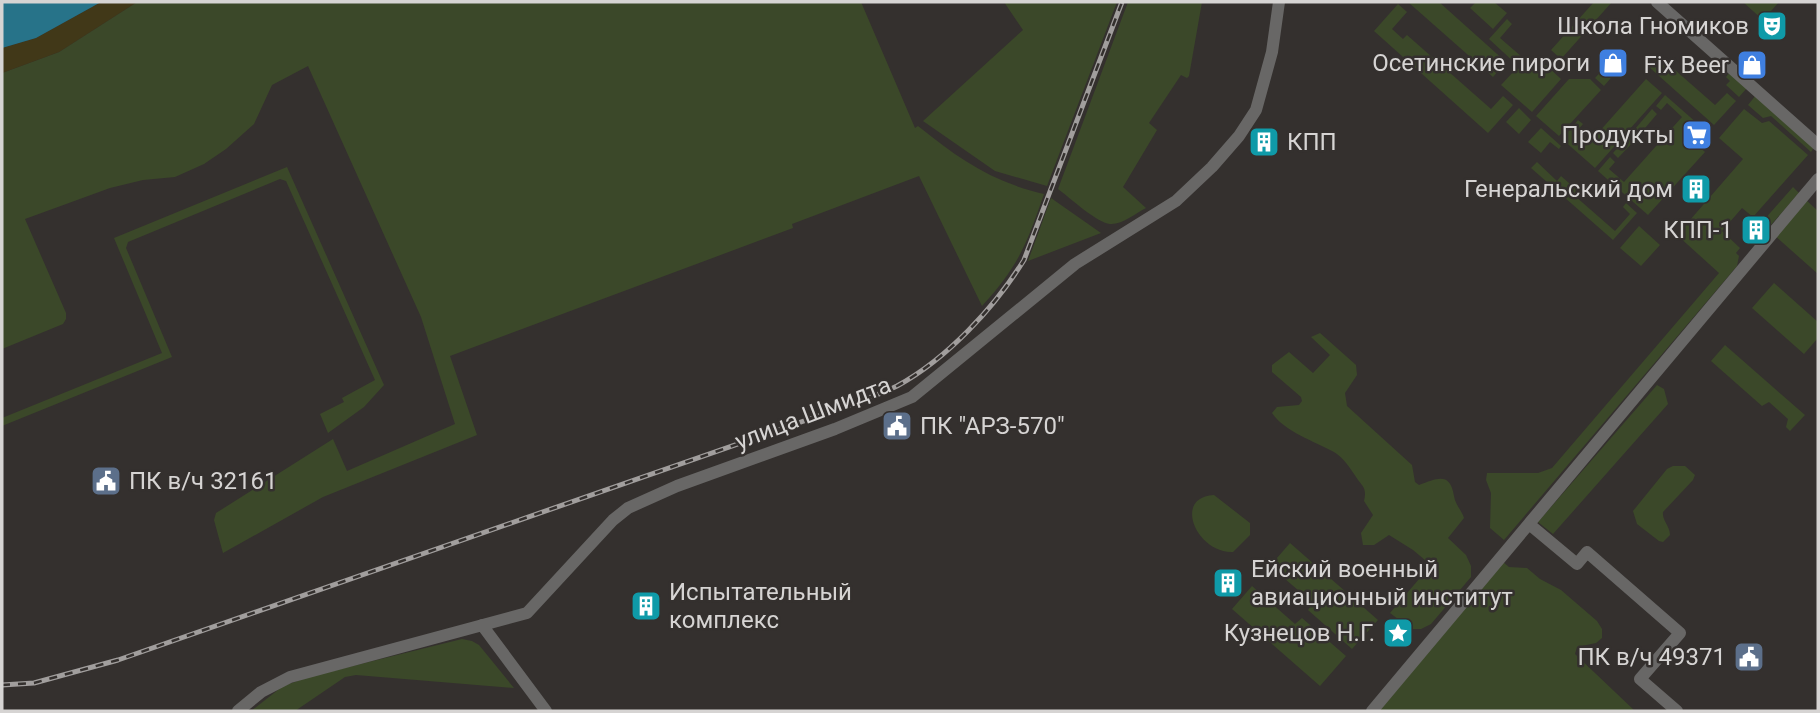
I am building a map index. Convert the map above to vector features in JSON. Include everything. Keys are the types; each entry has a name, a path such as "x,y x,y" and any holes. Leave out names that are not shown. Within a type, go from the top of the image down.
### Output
{"street":[{"name":"улица Шмидта","path":"238,711 261,692 290,677 527,613 613,520 635,505 677,486 847,425 912,397 1075,264 1176,201 1212,167 1239,136 1256,110 1272,52 1279,2"},
{"path":"1657,2 1818,145"},
{"path":"1372,711 1818,179"},
{"path":"1529,524 1577,565 1587,552 1680,633 1640,679 1677,711"},
{"path":"482,625 546,711"}],"green space":[{"path":"137,2 861,2 915,128 918,126 962,159 992,176 1044,194 1013,266 982,306 919,176 792,224 793,228 450,356 477,435 323,497 223,553 214,520 216,513 333,439 347,471 455,424 421,317 308,66 272,85 254,124 204,164 175,177 143,180 110,188 25,219 66,313 66,319 63,324 2,349 2,73 59,52"},
{"path":"1004,2 1117,2 1047,186 995,171 923,121 1023,30"},
{"path":"1128,2 1202,2 1189,76 1187,78 1181,75 1149,123 1157,130 1123,187 1146,208 1124,221 1110,224 1091,215 1058,189"},
{"path":"1408,2 1439,2 1506,62 1493,77"},
{"path":"1476,2 1494,2 1507,13 1493,29 1470,8"},
{"path":"1594,2 1612,2 1561,59 1551,50"},
{"path":"1743,2 1779,2 1763,20"},
{"path":"1398,4 1407,12 1392,29 1403,39 1407,35 1491,109 1503,96 1513,105 1488,133 1374,31"},
{"path":"1507,19 1512,24 1500,38 1522,57 1516,64 1489,39"},
{"path":"1659,56 1715,105 1727,93 1736,101 1714,125 1649,67"},
{"path":"1546,65 1561,79 1532,112 1501,85 1516,69"},
{"path":"1607,65 1616,72 1604,86 1595,78"},
{"path":"1730,72 1747,88 1739,97 1726,85 1730,81 1726,77"},
{"path":"1569,79 1590,79 1601,90 1559,136 1536,116"},
{"path":"1646,79 1662,93 1595,168 1562,139 1578,120 1583,124 1577,131 1590,142"},
{"path":"1665,95 1698,124 1687,136 1705,152 1648,215 1598,171 1610,157 1615,162 1609,169 1624,182 1682,117 1667,103 1661,110 1656,106"},
{"path":"1756,95 1815,146 1811,152 1771,116 1763,118 1748,105"},
{"path":"1519,108 1531,120 1519,134 1506,122"},
{"path":"1652,109 1657,114 1640,134 1635,129"},
{"path":"1744,109 1762,123 1769,121 1808,155 1753,217 1742,208 1722,231 1740,248 1736,253 1739,256 1737,266 1504,540 1490,528 1491,493 1486,480 1487,473 1538,473 1552,468 1719,273 1677,235 1743,159 1719,138"},
{"path":"1541,128 1561,146 1559,149 1550,142 1541,153 1528,142"},
{"path":"1631,133 1637,138 1618,158 1613,153"},
{"path":"1537,162 1557,181 1561,176 1578,191 1575,196 1615,231 1630,214 1623,207 1626,203 1637,213 1613,240 1531,168"},
{"path":"287,167 384,385 364,407 328,433 320,414 344,402 342,398 375,380 286,181 280,179 128,242 126,248 172,357 2,426 2,418 162,353 114,238"},
{"path":"1793,187 1799,193 1770,226 1763,221"},
{"path":"1051,198 1101,233 1028,261"},
{"path":"1805,199 1818,211 1818,274 1774,235"},
{"path":"1639,226 1660,245 1641,266 1620,248"},
{"path":"1774,283 1818,322 1818,338 1804,354 1752,308"},
{"path":"1320,333 1356,365 1357,375 1345,393 1347,406 1412,465 1415,482 1419,485 1442,479 1450,483 1464,518 1448,538 1466,555 1471,566 1471,577 1431,624 1421,629 1411,629 1390,613 1431,565 1389,535 1374,545 1363,545 1361,533 1373,515 1364,501 1365,490 1338,454 1292,431 1272,413 1277,407 1299,405 1302,401 1301,397 1272,372 1272,365 1289,352 1313,373 1330,355 1311,337"},
{"path":"1725,345 1805,415 1790,431 1786,427 1788,419 1769,402 1762,406 1711,361"},
{"path":"1657,385 1664,389 1668,404 1553,534 1538,522"},
{"path":"1685,466 1695,475 1663,512 1670,535 1663,542 1637,524 1633,511 1667,469"},
{"path":"1214,495 1250,523 1250,535 1233,552 1220,550 1209,544 1194,525 1194,505 1201,498"},
{"path":"1290,543 1378,620 1352,649 1308,610 1313,603 1270,566"},
{"path":"1503,562 1509,567 1527,568 1540,579 1561,590 1597,621 1602,629 1602,638 1596,643 1577,647 1575,654 1635,711 1379,711"},
{"path":"1252,586 1295,624 1302,618 1346,656 1320,686 1232,609"},
{"path":"462,639 479,645 514,688 356,675 345,677 295,711 251,711 283,686 312,676"}],"sand":[{"path":"101,2 137,2 59,52 2,73 2,48 36,38"}],"water":[{"path":"2,2 101,2 36,38 2,48"}],"railway":[{"path":"2,685 34,683 118,660 841,408 897,386 916,375 952,347 984,313 1024,260 1122,2"}],"place":[{"name":"Школа Гномиков","path":"1772,26"},
{"name":"Осетинские пироги","path":"1613,63"},
{"name":"Fix Beer","path":"1752,65"},
{"name":"Продукты","path":"1697,135"},
{"name":"КПП","path":"1264,142"},
{"name":"Генеральский дом","path":"1696,189"},
{"name":"КПП-1","path":"1756,230"},
{"name":"ПК \"АРЗ-570\"","path":"897,426"},
{"name":"ПК в/ч 32161","path":"106,481"},
{"name":"Ейский военный авиационный институт","path":"1228,583"},
{"name":"Испытательный комплекс","path":"646,606"},
{"name":"Кузнецов Н.Г.","path":"1398,633"},
{"name":"ПК в/ч 49371","path":"1749,657"}]}
